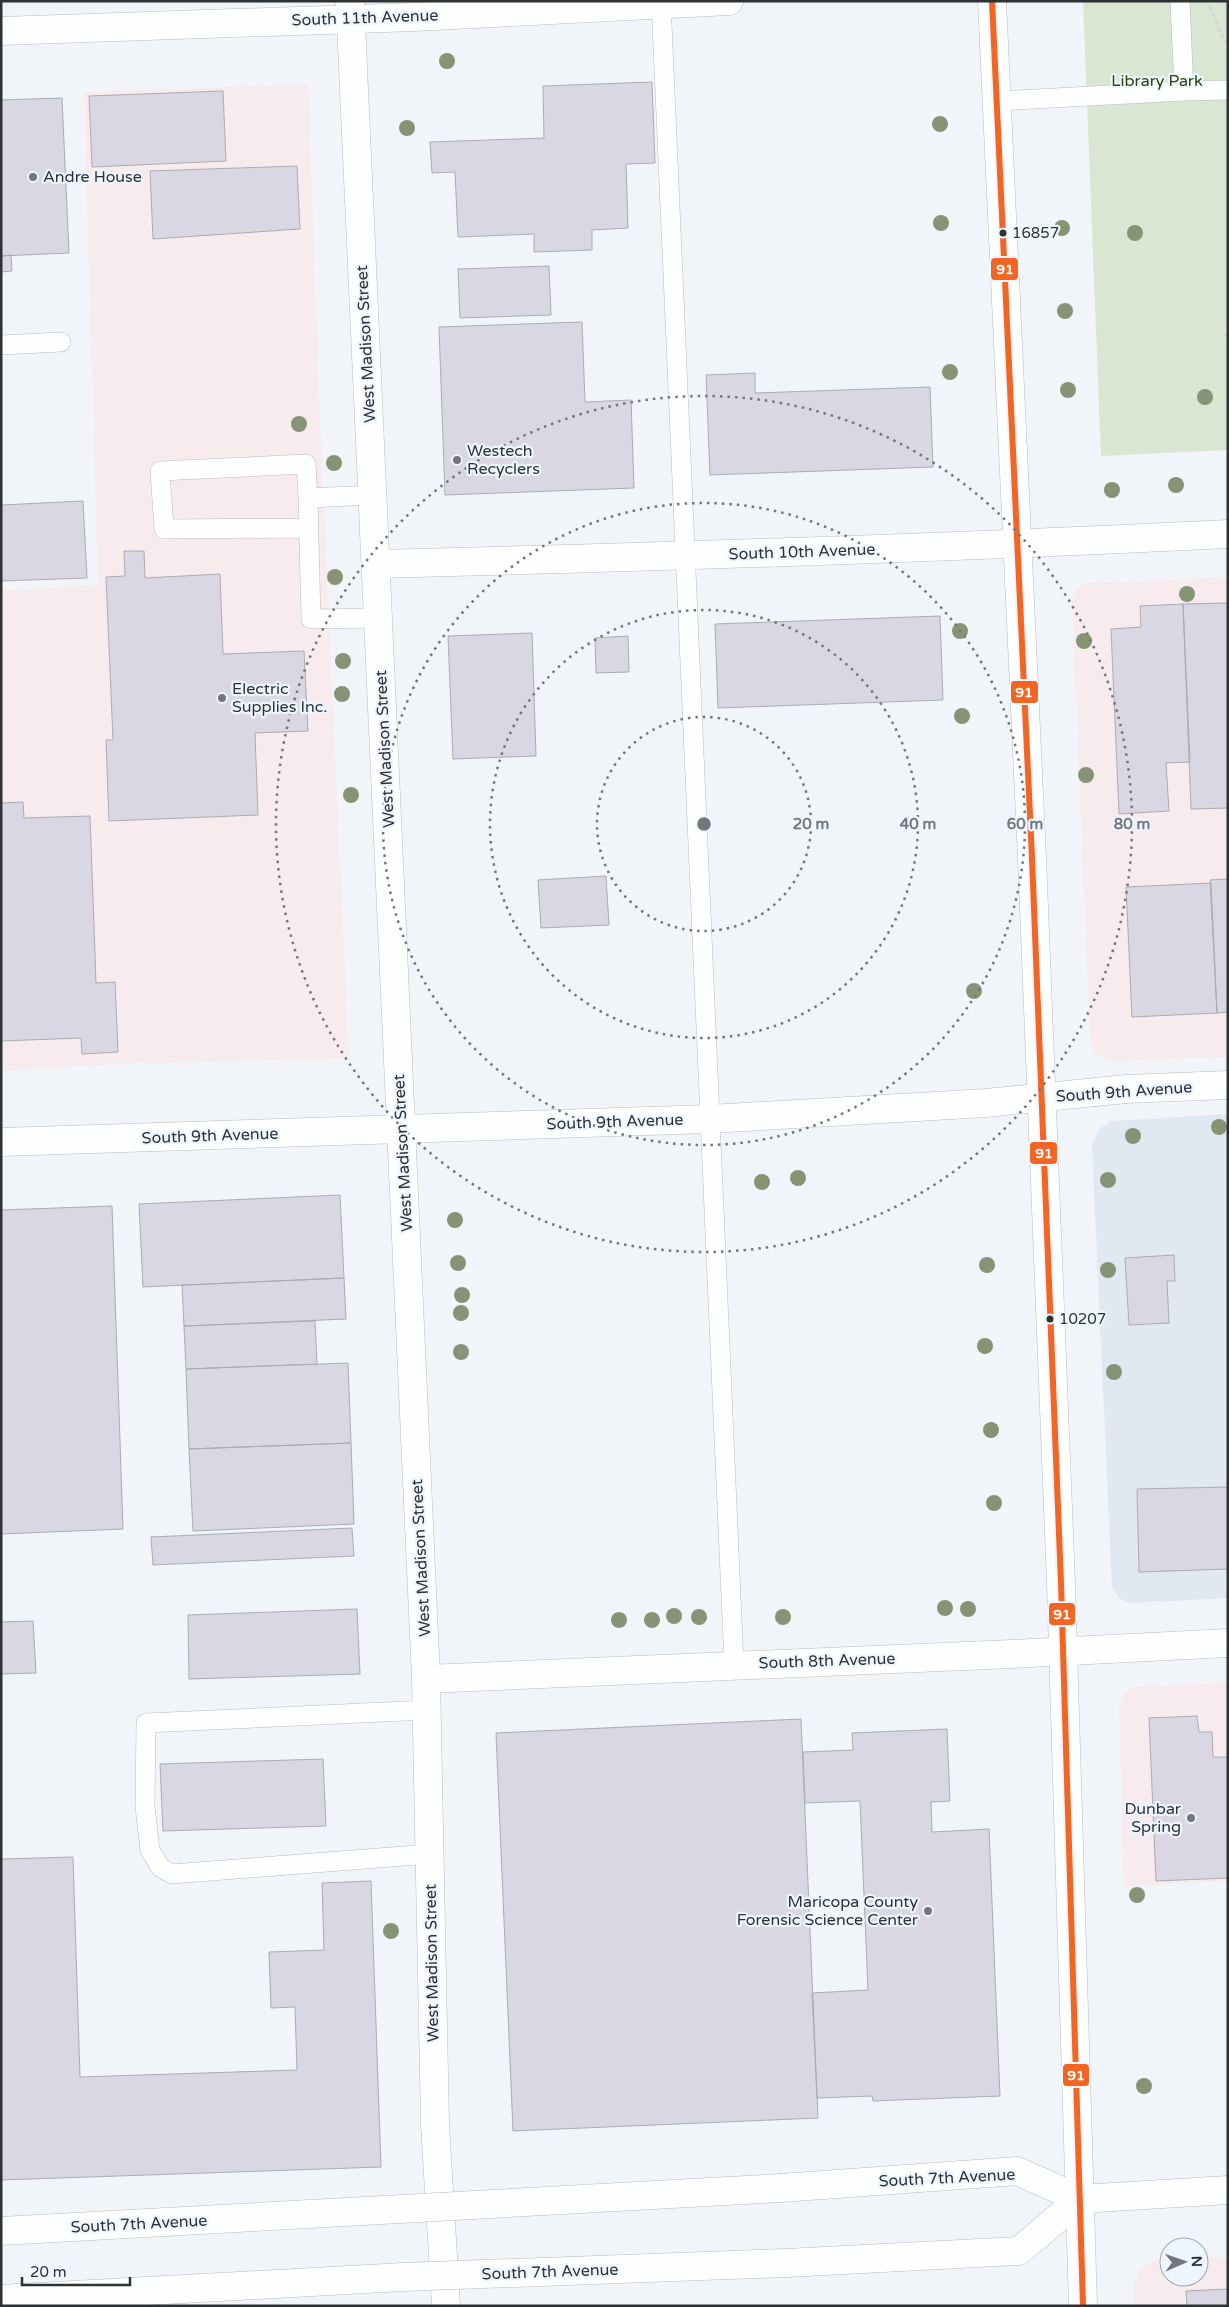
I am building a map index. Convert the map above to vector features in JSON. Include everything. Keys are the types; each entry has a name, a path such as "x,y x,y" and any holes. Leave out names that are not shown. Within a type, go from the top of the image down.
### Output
{"street":[{"name":"South 11th Avenue","path":"1,32 350,10 729,1"},
{"path":"992,1 1032,858 1062,1650 1083,2306"},
{"name":"West Madison Street","path":"350,10 374,495 426,1679 435,2124 446,2306"},
{"name":"South 10th Avenue","path":"377,564 684,556 1228,534"},
{"name":"South 9th Avenue","path":"1,1142 710,1119 986,1103 1126,1089 1228,1085"},
{"name":"South 8th Avenue","path":"426,1679 1228,1643"},
{"name":"South 7th Avenue","path":"1,2232 781,2188 1017,2171 1080,2199 1228,2190"},
{"name":"South 7th Avenue","path":"1,2299 403,2277 786,2263 1019,2251 1080,2199"}],"lane":[{"path":"1180,1 1184,91"},
{"path":"661,3 684,492 684,556 714,1174 734,1665"},
{"path":"998,101 1228,90"},
{"path":"1,345 61,342"},
{"path":"308,528 164,529 160,472 306,464 311,619 379,618"},
{"path":"308,498 374,495"},
{"path":"427,1710 146,1723 145,1807 150,1850 160,1867 172,1874 430,1854"}],"path":[{"path":"1208,1 1222,38 1228,44"}],"shaded area":[{"path":"308,84 321,446 349,1059 120,1064 1,1071 1,590 98,585 84,92"},
{"path":"1228,577 1228,1057 1109,1062 1096,1054 1090,1041 1072,599 1077,589 1086,583"},
{"path":"1228,1114 1228,1598 1131,1603 1120,1599 1112,1587 1092,1147 1098,1130 1111,1121"},
{"path":"1228,1682 1228,1881 1124,1887 1119,1703 1125,1693 1133,1687"},
{"path":"1228,2257 1228,2306 1134,2306 1133,2288 1139,2271 1155,2260 1159,2260 1159,2287 1209,2287 1209,2258"}],"green space":[{"name":"Library Park","path":"1083,1 1228,1 1228,450 1101,456"}],"building":[{"path":"652,82 655,163 626,164 628,228 592,230 592,250 534,252 534,234 458,237 455,172 432,173 430,142 544,138 543,86"},
{"path":"223,91 226,161 92,167 89,96"},
{"name":"Andre House","path":"62,98 69,253 1,256 1,100"},
{"path":"297,166 300,229 153,239 150,171"},
{"path":"11,255 12,271 1,272 1,256"},
{"path":"549,266 551,315 460,318 458,269"},
{"path":"582,322 585,402 631,400 634,488 445,495 439,327"},
{"path":"755,373 755,393 930,387 933,467 710,475 706,375"},
{"path":"83,501 87,578 1,581 1,505"},
{"path":"124,551 144,551 145,578 220,574 223,654 304,651 308,731 255,733 258,815 109,821 106,740 113,740 106,577 125,576"},
{"path":"1228,603 1228,808 1191,809 1183,604"},
{"path":"1183,604 1190,762 1166,763 1169,811 1119,814 1111,629 1141,627 1140,606"},
{"path":"940,616 943,700 718,708 715,624"},
{"path":"532,633 536,756 453,759 448,636"},
{"path":"628,636 629,672 596,673 595,638"},
{"path":"23,802 24,818 90,816 96,983 115,982 118,1052 82,1054 81,1038 1,1041 1,803"},
{"path":"606,876 609,925 541,928 538,880"},
{"path":"1228,879 1228,1012 1217,1013 1210,880"},
{"path":"1211,883 1217,1013 1132,1017 1126,887"},
{"path":"340,1195 344,1278 143,1287 139,1204"},
{"path":"112,1206 123,1529 1,1534 1,1210"},
{"path":"1174,1255 1175,1281 1167,1281 1169,1323 1129,1325 1125,1258"},
{"path":"344,1278 346,1319 184,1326 182,1285"},
{"path":"315,1321 317,1364 186,1369 184,1326"},
{"path":"348,1363 351,1443 189,1449 186,1369"},
{"path":"351,1443 354,1524 193,1531 189,1449"},
{"path":"1228,1487 1228,1569 1139,1572 1137,1489"},
{"path":"352,1528 354,1556 153,1565 151,1537"},
{"path":"357,1609 360,1674 189,1679 188,1615"},
{"path":"33,1621 36,1673 1,1674 1,1622"},
{"name":"Dunbar Spring","path":"1197,1716 1199,1732 1212,1732 1213,1757 1228,1757 1228,1878 1156,1881 1149,1718"},
{"path":"801,1719 818,2118 513,2131 496,1733"},
{"name":"Maricopa County Forensic Science Center","path":"947,1729 950,1801 931,1802 932,1832 989,1829 1000,2096 873,2101 872,2096 817,2098 812,1993 868,1990 860,1801 805,1803 803,1752 853,1750 852,1733"},
{"path":"323,1759 326,1826 163,1831 160,1764"},
{"path":"73,1857 80,2077 297,2070 295,2007 271,2008 269,1952 324,1950 322,1883 371,1881 381,2167 1,2180 1,1859"},
{"path":"1228,2289 1228,2306 1187,2306 1186,2291"}],"transit line":[{"name":"91","path":"992,1 1032,858 1061,1583 1083,2306"}],"place":[{"name":"Andre House","path":"33,177"},
{"name":"16857","path":"1003,233"},
{"name":"Westech Recyclers","path":"457,460"},
{"name":"Electric Supplies Inc.","path":"222,698"},
{"name":"10207","path":"1050,1319"},
{"name":"Dunbar Spring","path":"1191,1818"},
{"name":"Maricopa County Forensic Science Center","path":"928,1911"}]}
